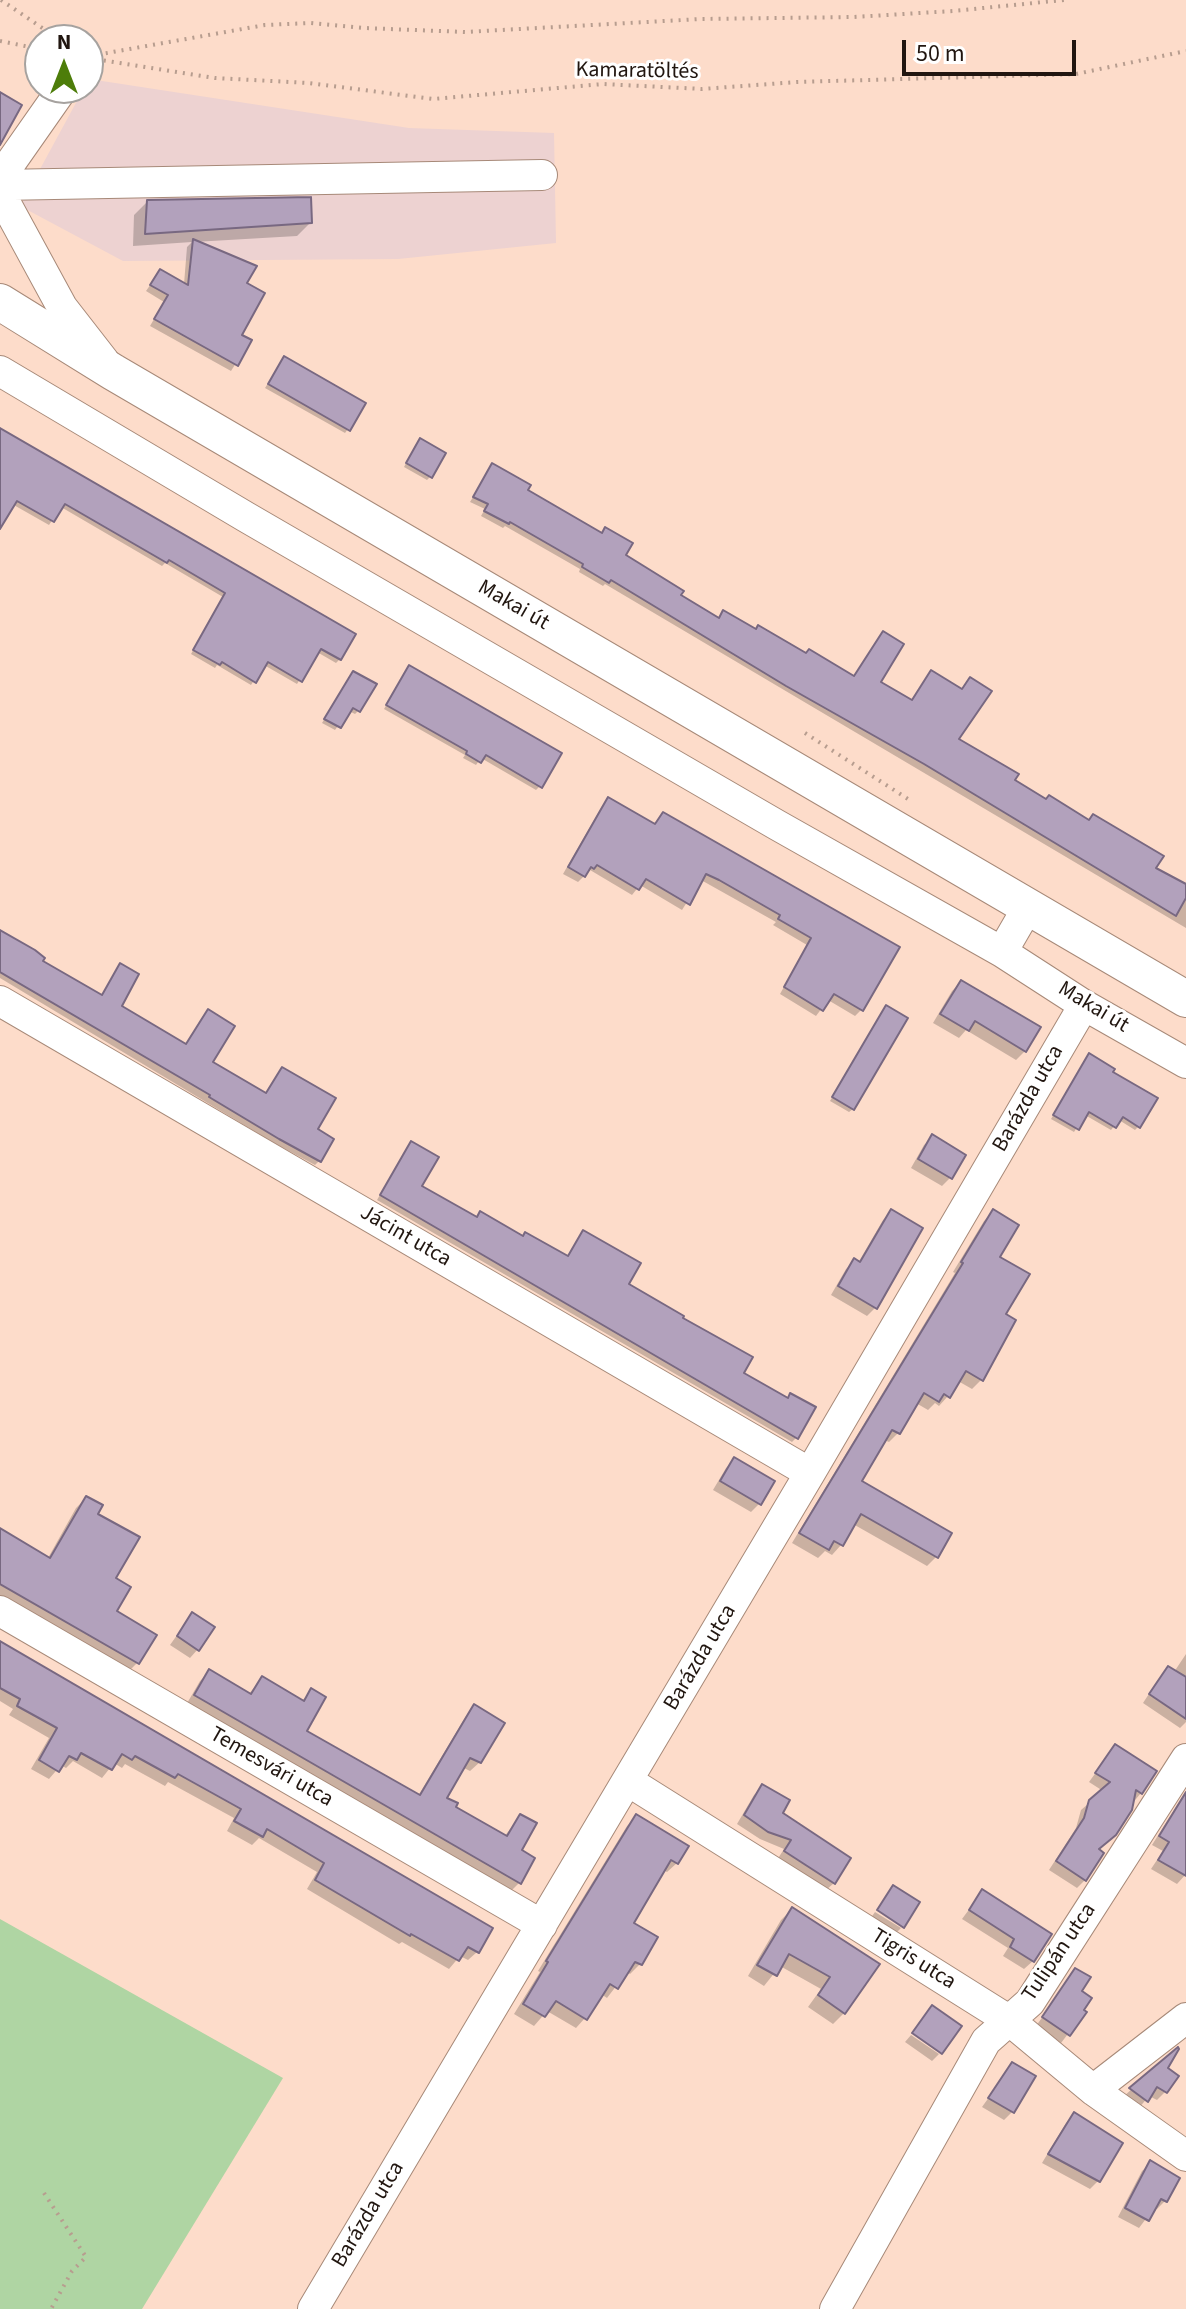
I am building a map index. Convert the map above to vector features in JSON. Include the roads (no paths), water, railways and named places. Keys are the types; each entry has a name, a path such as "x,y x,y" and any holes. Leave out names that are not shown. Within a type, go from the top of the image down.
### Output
{"main road":[{"name":"Makai út","path":"0,302 113,372 1186,999"}],"street":[{"path":"0,178 52,104"},
{"path":"0,185 542,175"},
{"path":"0,193 62,307"},
{"path":"0,235 113,372"},
{"name":"Makai út","path":"0,371 709,785 1002,952 1084,1005 1186,1063"},
{"path":"1002,952 1028,907"},
{"name":"Jácint utca","path":"0,1001 810,1473"},
{"name":"Barázda utca","path":"313,2309 628,1781 1084,1005"},
{"name":"Temesvári utca","path":"0,1611 542,1925"},
{"name":"Tulipán utca","path":"835,2309 986,2041 1030,2002 1186,1759"},
{"name":"Tigris utca","path":"628,1781 1010,2021 1093,2090 1186,2156"},
{"path":"1093,2090 1186,2018"}]}
